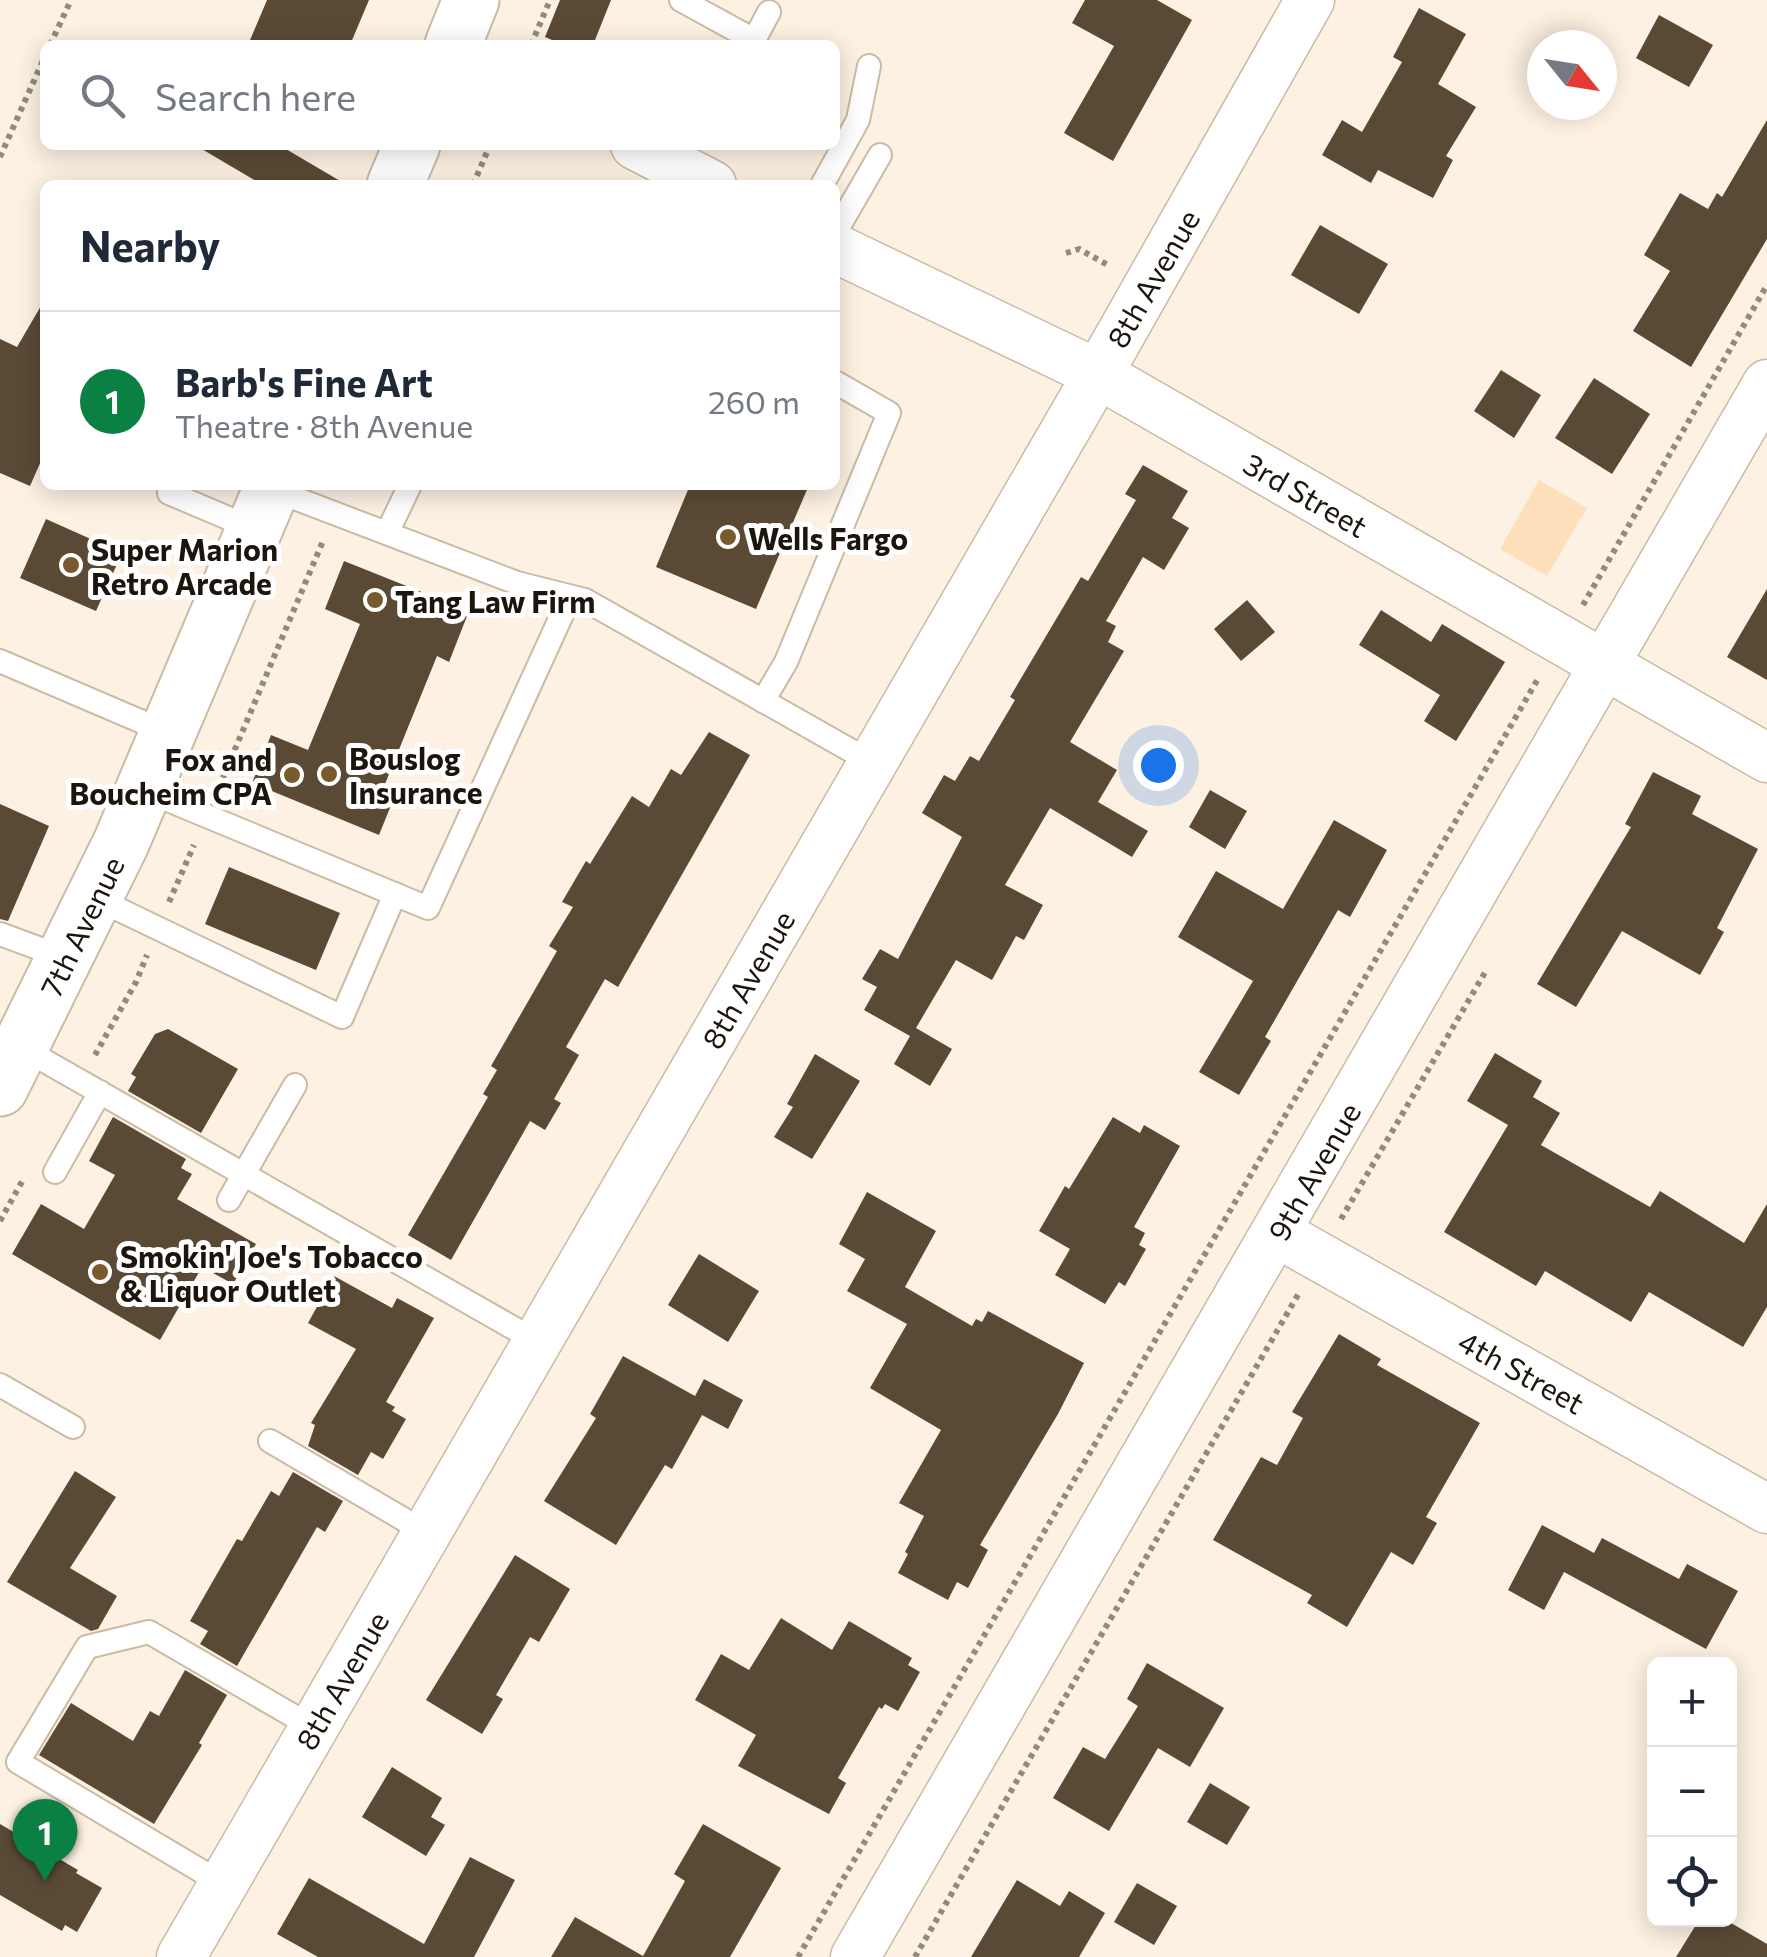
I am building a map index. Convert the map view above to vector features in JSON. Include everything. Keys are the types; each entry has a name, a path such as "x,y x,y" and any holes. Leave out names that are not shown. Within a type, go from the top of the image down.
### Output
{"main road":[{"path":"455,40 471,0"},
{"name":"7th Avenue","path":"11,1068 144,790 266,501"}],"street":[{"name":"8th Avenue","path":"181,1957 1098,374 1310,0"},
{"path":"651,150 703,180"},
{"name":"3rd Street","path":"840,250 1098,374 1767,758"},
{"name":"9th Avenue","path":"855,1957 1767,384"},
{"name":"4th Street","path":"1277,1233 1767,1509"}],"lane":[{"path":"682,0 754,40 770,12"},
{"path":"825,180 858,120 869,66"},
{"path":"840,225 880,155"},
{"path":"763,701 786,662 889,413 840,385"},
{"path":"387,533 408,490"},
{"path":"169,493 266,501 335,513 518,584 586,600 872,763"},
{"path":"144,790 428,908 570,596"},
{"path":"0,661 168,733"},
{"path":"94,898 342,1017 396,894"},
{"path":"0,934 65,958"},
{"path":"11,1068 90,1086 538,1342"},
{"path":"229,1200 295,1085"},
{"path":"55,1172 90,1086"},
{"path":"0,1386 73,1427"},
{"path":"270,1441 426,1533"},
{"path":"223,1884 18,1762 87,1647 149,1632 314,1728"}],"path":[{"path":"52,40 71,0"},
{"path":"533,40 550,0"},
{"path":"0,157 40,67"},
{"path":"476,180 488,150"},
{"path":"1066,253 1079,248 1108,265 1100,280"},
{"path":"1576,617 1767,286"},
{"path":"90,1086 335,513"},
{"path":"798,1957 1547,664"},
{"path":"1332,1235 1487,969"},
{"path":"0,1221 26,1174"},
{"path":"915,1957 1307,1278"}],"shaded area":[{"path":"1539,480 1587,508 1547,576 1500,549"}],"building":[{"path":"267,0 369,0 352,40 250,40"},
{"path":"560,0 611,0 595,40 545,37"},
{"path":"1085,0 1157,0 1192,20 1113,161 1064,133 1114,46 1072,23"},
{"path":"1419,8 1466,34 1438,84 1476,107 1446,156 1453,160 1433,198 1378,170 1371,183 1322,155 1342,120 1362,132 1402,62 1393,57"},
{"path":"1659,15 1713,45 1689,87 1636,58"},
{"path":"1767,120 1767,239 1691,367 1633,331 1670,271 1644,255 1680,193 1708,209 1717,193 1722,197"},
{"path":"204,150 288,150 338,180 254,180"},
{"path":"1320,225 1388,264 1359,314 1291,275"},
{"path":"40,308 40,463 30,486 0,473 0,339 17,347"},
{"path":"1501,370 1541,395 1514,438 1474,411"},
{"path":"1594,378 1650,414 1612,474 1555,438"},
{"path":"1143,465 1188,491 1172,518 1189,528 1164,570 1143,557 1106,621 1116,626 1108,642 1124,651 1070,742 1117,770 1098,802 1148,831 1132,857 1050,808 1005,885 1043,905 1024,940 1016,936 992,980 956,960 916,1028 952,1049 930,1086 894,1064 910,1036 864,1010 877,987 862,979 880,949 898,959 962,837 922,813 944,775 955,781 970,756 979,761 1015,700 1010,697 1081,577 1088,581 1136,500 1125,494"},
{"name":"Wells Fargo","path":"688,490 807,490 756,609 656,567"},
{"name":"Super Marion Retro Arcade","path":"46,519 122,553 96,611 20,578"},
{"path":"344,561 469,611 449,662 437,656 385,784 398,788 379,835 252,783 271,735 308,750 360,624 325,609"},
{"path":"1767,589 1767,680 1727,657"},
{"path":"1247,600 1275,632 1241,661 1214,629"},
{"path":"1381,610 1431,642 1442,624 1505,662 1456,741 1424,721 1440,695 1359,645"},
{"path":"709,732 750,755 618,987 605,979 566,1047 579,1055 554,1099 561,1103 545,1130 530,1121 451,1260 408,1235 488,1097 483,1094 497,1070 491,1066 557,951 549,946 573,907 562,902 632,796 649,807 671,769 681,775"},
{"path":"1653,772 1701,796 1692,814 1758,849 1717,928 1724,932 1700,975 1622,931 1576,1007 1537,984 1631,827 1625,824"},
{"path":"1210,790 1247,811 1225,849 1189,827"},
{"path":"0,804 49,826 8,921 0,919"},
{"path":"1334,820 1387,850 1350,917 1338,910 1265,1037 1271,1041 1239,1095 1199,1072 1253,981 1178,937 1216,871 1283,909"},
{"path":"229,867 340,913 316,970 205,924"},
{"path":"168,1029 238,1069 201,1133 128,1091 136,1077 131,1074 155,1034"},
{"path":"1495,1053 1542,1081 1533,1097 1560,1113 1541,1145 1650,1207 1660,1191 1744,1243 1767,1204 1767,1307 1743,1347 1649,1292 1631,1322 1545,1271 1536,1286 1444,1232 1508,1125 1467,1101"},
{"path":"815,1054 860,1081 812,1159 774,1137 793,1107 787,1104"},
{"path":"113,1117 186,1159 181,1168 192,1174 177,1199 256,1244 233,1284 202,1267 160,1340 12,1254 41,1204 84,1229 115,1175 89,1161"},
{"path":"1113,1117 1140,1133 1144,1125 1180,1146 1134,1227 1145,1233 1139,1245 1146,1249 1125,1286 1119,1282 1105,1304 1055,1275 1070,1249 1039,1231"},
{"path":"867,1192 936,1231 905,1287 972,1326 976,1319 982,1322 988,1311 1084,1363 980,1545 988,1550 968,1588 957,1582 948,1600 898,1573 924,1516 899,1503 941,1430 870,1388 907,1324 847,1291 865,1259 839,1244"},
{"path":"699,1254 759,1291 728,1342 668,1305"},
{"path":"334,1276 392,1308 397,1298 434,1318 386,1402 406,1419 383,1459 371,1452 358,1475 308,1446 315,1425 311,1423 356,1349 308,1323"},
{"path":"1339,1334 1381,1359 1377,1365 1480,1423 1426,1517 1437,1523 1413,1565 1391,1552 1347,1627 1307,1603 1312,1595 1213,1540 1261,1457 1277,1465 1303,1418 1292,1412"},
{"path":"623,1356 695,1396 704,1379 743,1400 728,1429 702,1415 672,1469 665,1465 616,1545 544,1501 596,1418 590,1414"},
{"path":"75,1471 116,1497 70,1568 117,1596 98,1629 91,1631 7,1582"},
{"path":"293,1472 343,1501 325,1532 317,1527 237,1666 200,1644 208,1631 190,1621 237,1539 242,1541 271,1491 279,1496"},
{"path":"1542,1525 1594,1553 1602,1538 1679,1579 1687,1564 1738,1591 1706,1649 1564,1572 1544,1610 1508,1590"},
{"path":"515,1555 570,1589 539,1642 530,1637 496,1695 503,1699 482,1734 426,1700"},
{"path":"781,1618 832,1650 849,1621 912,1658 908,1665 920,1672 898,1711 885,1704 882,1709 879,1707 838,1778 846,1783 829,1814 738,1766 756,1735 695,1700 721,1654 749,1670"},
{"path":"1147,1663 1224,1708 1190,1767 1158,1748 1109,1831 1053,1798 1083,1747 1105,1759 1138,1706 1127,1699"},
{"path":"185,1670 227,1695 154,1824 39,1755 71,1703 133,1741 150,1711 159,1716"},
{"path":"392,1767 442,1798 431,1817 445,1825 426,1856 362,1817"},
{"path":"1210,1783 1250,1807 1227,1845 1187,1822"},
{"path":"0,1824 102,1888 77,1932 65,1925 62,1931 0,1895"},
{"path":"703,1824 781,1868 730,1957 551,1957 575,1917 643,1956 685,1881 674,1874"},
{"path":"470,1857 515,1880 474,1957 318,1957 277,1934 309,1878 424,1944"},
{"path":"1017,1880 1060,1906 1069,1891 1105,1913 1079,1957 971,1957"},
{"path":"1137,1883 1177,1906 1154,1945 1114,1922"},
{"path":"1737,1926 1767,1944 1767,1957 1676,1957 1695,1927"}],"place":[{"name":"Wells Fargo","path":"728,537"},
{"name":"Super Marion Retro Arcade","path":"71,565"},
{"name":"Tang Law Firm","path":"375,600"},
{"name":"Bouslog Insurance","path":"329,774"},
{"name":"Fox and Boucheim CPA","path":"292,775"},
{"name":"Smokin' Joe's Tobacco & Liquor Outlet","path":"100,1272"},
{"name":"Barb's Fine Art","path":"45,1881"}]}
